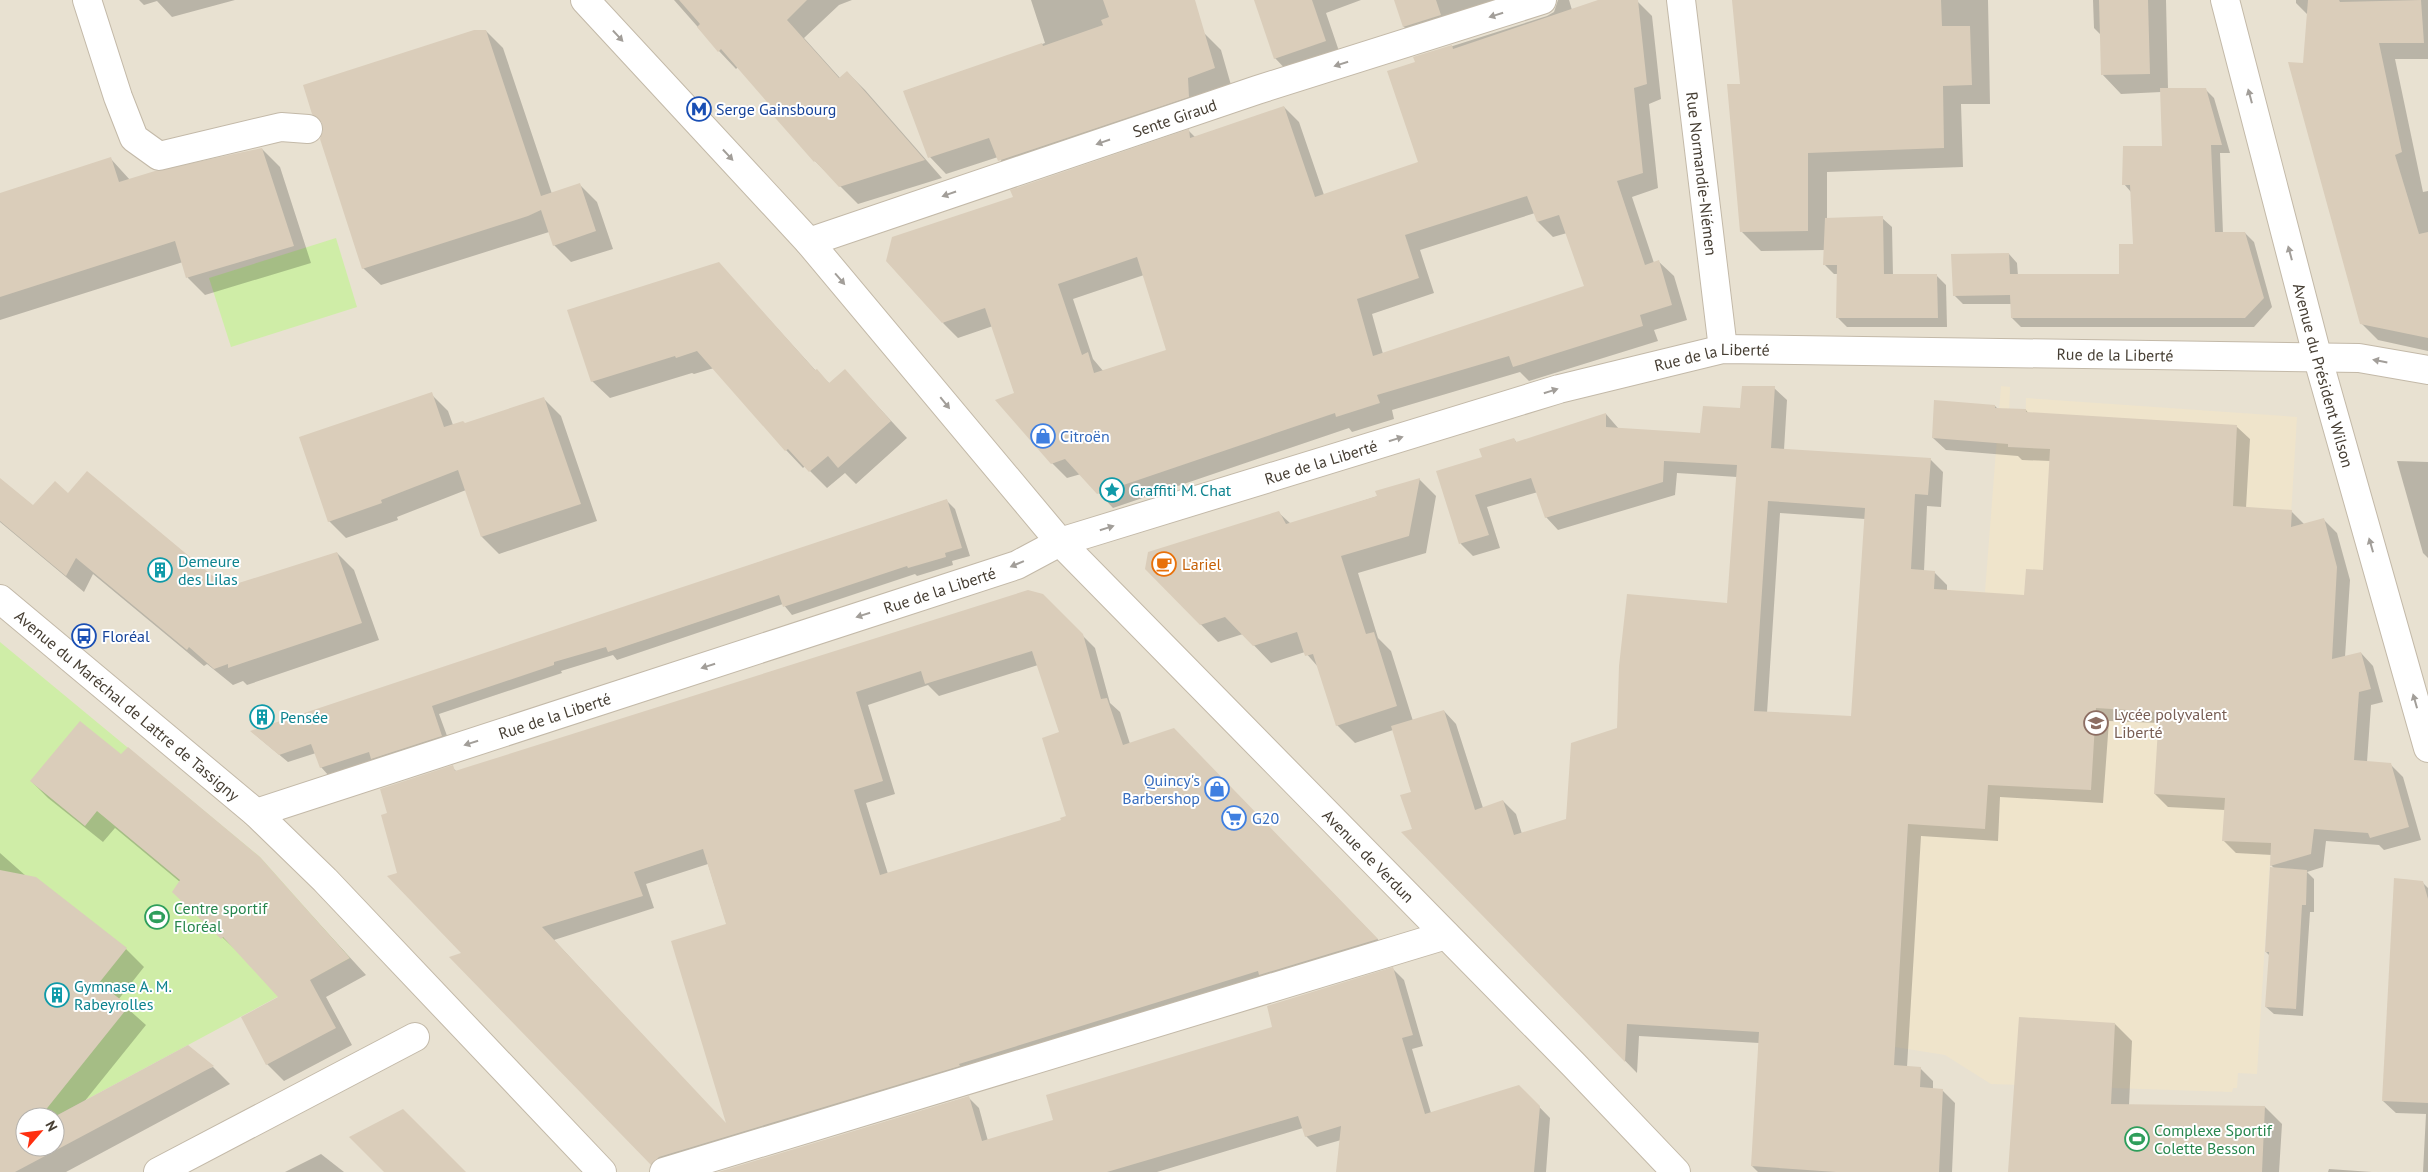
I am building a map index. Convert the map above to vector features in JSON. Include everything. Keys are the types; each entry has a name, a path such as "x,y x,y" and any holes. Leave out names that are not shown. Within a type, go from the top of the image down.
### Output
{"street":[{"path":"87,0 118,97 134,138 159,156 281,127 308,130"},
{"name":"Avenue de Verdun","path":"585,0 808,242 1060,542 1676,1172"},
{"name":"Sente Giraud","path":"808,242 1257,90 1542,0"},
{"name":"Rue Normandie-Niémen","path":"1681,0 1723,349"},
{"name":"Avenue du Président Wilson","path":"2225,0 2318,358 2428,748"},
{"name":"Rue de la Liberté","path":"256,813 1017,565 1060,542 1558,389 1723,349 2367,358 2428,370"},
{"name":"Avenue du Maréchal de Lattre de Tassigny","path":"0,599 256,813 332,888 602,1172"},
{"path":"664,1172 1446,935"},
{"path":"158,1172 415,1037"}],"shaded area":[{"path":"0,0 2428,0 2428,1172 0,1172"},
{"name":"Lycée polyvalent Liberté","path":"2001,386 2010,387 2008,447 2025,448 2026,398 2297,417 2257,1074 2238,1073 2237,1088 2233,1088 2232,1092 1991,1084 1945,1055 1895,1047 1922,588 1985,592"}],"green space":[{"path":"336,238 357,307 231,347 209,278"},
{"name":"Centre sportif Floréal","path":"0,642 260,857 350,958 65,1111 65,1107 15,1107 15,1129 0,1146"}],"building":[{"path":"679,0 807,0 787,20 839,78 847,71 925,160 839,187 770,112 773,109 721,49 718,52 697,27 700,24"},
{"path":"1103,0 1195,0 1215,68 1188,78 1189,97 998,161 989,138 928,158 903,91 1042,43 1043,46 1103,25 1101,20 1109,17"},
{"path":"1254,0 1312,0 1326,41 1274,59"},
{"path":"1394,0 1436,0 1441,15 1403,27"},
{"path":"1598,0 1638,0 1647,84 1634,88 1643,173 1617,181 1645,265 1659,260 1672,305 1640,315 1643,326 1513,367 1509,356 1377,395 1380,403 1336,417 1335,413 1097,494 1065,459 1051,464 995,400 1014,393 985,308 942,323 886,261 892,237 1013,197 1010,190 1189,129 1190,138 1284,106 1315,197 1418,162 1387,71 1415,62 1413,57 1452,45 1453,49","holes":["1527,196 1537,222 1559,215 1584,286 1373,356 1357,299 1419,278 1405,235","1137,257 1166,350 1094,373 1088,352 1082,355 1058,284"]},
{"path":"1732,0 1941,0 1942,26 1970,26 1972,85 1943,86 1944,148 1808,153 1808,231 1740,232 1727,84 1740,84"},
{"path":"2099,0 2148,0 2150,74 2101,75"},
{"path":"2308,0 2339,0 2340,2 2421,0 2424,43 2379,43 2402,152 2395,155 2419,234 2428,232 2428,338 2360,324 2288,62 2303,63"},
{"path":"474,30 486,30 541,196 580,183 596,231 553,246 541,210 528,216 362,269 320,139 323,131 322,123 312,114 303,85"},
{"path":"2160,88 2206,88 2222,145 2211,145 2215,232 2245,232 2264,298 2245,318 2011,318 2010,295 1953,296 1951,254 2009,253 2010,274 2119,274 2119,244 2133,244 2130,185 2122,185 2123,146 2162,146"},
{"path":"262,148 294,246 186,278 175,241 0,297 0,193 111,157 119,182 155,171"},
{"path":"1883,216 1884,274 1937,274 1938,318 1836,318 1837,265 1823,265 1825,218"},
{"path":"719,262 815,370 817,369 829,383 845,369 891,421 838,468 828,456 809,472 788,449 785,451 697,351 591,382 567,310"},
{"path":"1742,386 1775,386 1771,448 1931,458 1928,495 1915,494 1911,569 1935,571 1934,589 2024,595 2026,569 2043,570 2050,449 2008,447 2008,444 1932,438 1934,400 1995,405 1995,408 2026,409 2026,412 2237,425 2233,506 2292,510 2291,527 2324,518 2337,567 2332,659 2361,652 2371,689 2359,692 2354,760 2391,763 2409,827 2370,838 2368,833 2314,829 2311,854 2270,866 2271,843 2222,841 2225,798 2154,794 2159,712 2096,708 2091,790 1988,785 1985,829 1908,824 1894,1065 1921,1067 1920,1087 1943,1089 1939,1172 1836,1172 1751,1166 1759,1032 1627,1024 1625,1062 1401,832 1412,829 1400,795 1411,792 1391,726 1444,710 1475,810 1503,800 1514,835 1566,819 1571,743 1617,728 1619,666 1627,594 1727,603 1737,465 1664,461 1663,482 1545,518 1531,478 1475,495 1489,535 1459,544 1436,471 1482,457 1479,449 1514,438 1516,442 1606,413 1606,427 1700,433 1703,406 1740,408","holes":["1768,501 1865,508 1851,716 1754,711"]},
{"path":"432,392 444,427 463,421 465,423 544,397 581,504 481,537 458,470 381,500 382,503 328,522 299,437"},
{"name":"Demeure des Lilas","path":"87,471 226,587 337,552 362,623 228,668 228,664 214,669 189,647 187,650 76,558 66,576 0,521 0,478 33,505 55,481 68,493"},
{"path":"1420,478 1409,536 1341,556 1366,634 1374,632 1397,706 1336,726 1313,654 1305,656 1297,632 1253,646 1225,617 1200,625 1145,569 1148,552 1279,511 1286,524 1377,496 1375,491"},
{"path":"947,499 962,548 945,553 946,557 908,568 907,566 783,607 779,595 608,652 606,647 554,662 554,665 432,706 442,736 371,759 369,752 320,768 311,744 279,755 250,731"},
{"path":"1028,590 1043,594 1083,634 1101,699 1107,698 1123,745 1174,728 1378,939 1259,975 1258,971 959,1064 960,1066 659,1157 651,1165 449,957 461,953 387,876 397,873 381,815 387,813 380,789 453,765 455,771","holes":["1032,651 1059,732 1042,738 1066,816 1060,818 1061,820 880,875 854,790 883,781 856,692 921,671 925,684","703,849 726,924 671,941 726,1123 542,927 643,896 634,872"]},
{"path":"80,721 121,754 128,747 260,857 350,958 310,980 336,1028 266,1065 241,1017 278,997 223,937 221,939 172,892 180,880 97,811 85,826 30,781"},
{"path":"2270,867 2307,870 2306,905 2302,905 2296,1009 2265,1007 2269,952 2265,952"},
{"name":"Gymnase A. M. Rabeyrolles","path":"0,870 36,877 127,948 99,983 129,1006 48,1107 15,1107 15,1157 43,1157 15,1172 0,1172"},
{"path":"2394,878 2423,881 2428,899 2428,1103 2382,1101"},
{"path":"1393,967 1413,1035 1402,1038 1425,1114 1519,1085 1540,1106 1534,1172 1336,1172 1341,1126 1305,1137 1298,1116 1107,1172 718,1172 969,1096 982,1141 1053,1120 1046,1095 1272,1027 1267,1006"},
{"name":"Complexe Sportif Colette Besson","path":"2019,1017 2115,1023 2111,1104 2265,1106 2262,1172 2008,1172"},
{"name":"Gymnase A. M. Rabeyrolles","path":"188,1045 214,1066 65,1145 65,1111"},
{"path":"403,1109 466,1172 384,1172 349,1137"}],"place":[{"name":"Serge Gainsbourg","path":"699,109"},
{"name":"Citroën","path":"1043,436"},
{"name":"Graffiti M. Chat","path":"1112,490"},
{"name":"L'ariel","path":"1164,564"},
{"name":"Demeure des Lilas","path":"160,570"},
{"name":"Floréal","path":"84,636"},
{"name":"Pensée","path":"262,717"},
{"name":"Lycée polyvalent Liberté","path":"2096,723"},
{"name":"Quincy's Barbershop","path":"1217,789"},
{"name":"G20","path":"1234,818"},
{"name":"Centre sportif Floréal","path":"157,917"},
{"name":"Gymnase A. M. Rabeyrolles","path":"57,995"},
{"name":"Complexe Sportif Colette Besson","path":"2137,1139"}]}
